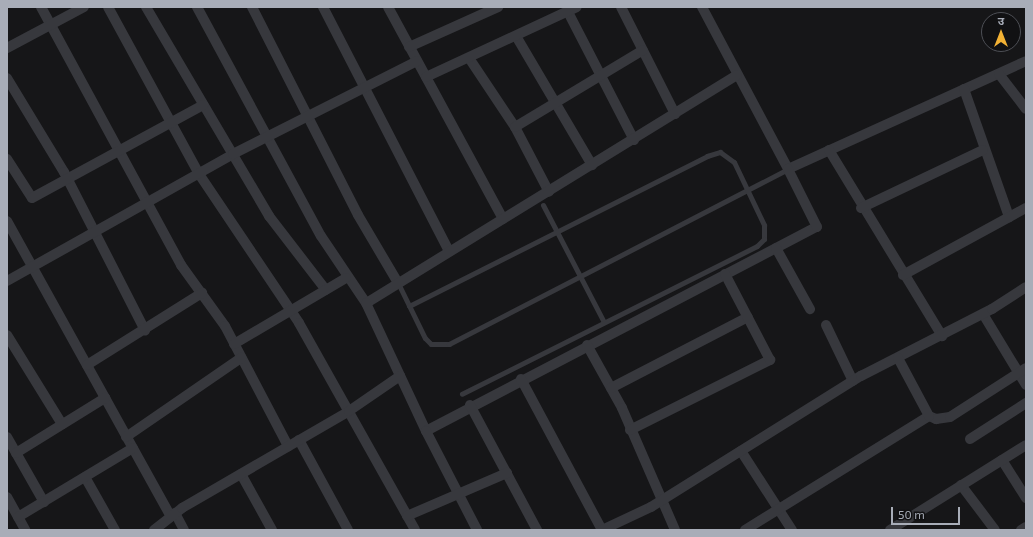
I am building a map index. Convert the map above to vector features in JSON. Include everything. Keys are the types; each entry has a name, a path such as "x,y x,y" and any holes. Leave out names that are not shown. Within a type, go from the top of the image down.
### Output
{"street":[{"path":"41,7 52,24 118,151 147,203 234,344 288,446"},
{"path":"7,48 84,7"},
{"path":"108,7 199,174 291,312 349,411 415,530"},
{"path":"146,7 269,216 326,290"},
{"path":"197,7 346,278 366,303 426,431 477,530"},
{"path":"252,7 309,115 358,215 398,283"},
{"path":"323,7 449,251"},
{"path":"388,7 503,219"},
{"path":"409,47 483,10 498,7"},
{"path":"426,77 577,7"},
{"path":"621,7 675,114"},
{"path":"426,431 470,405 817,227 702,7"},
{"path":"568,12 602,74 634,140"},
{"path":"516,36 554,103 592,165"},
{"path":"515,127 643,50"},
{"path":"469,58 515,127 549,192"},
{"path":"7,280 233,154 417,60"},
{"path":"788,169 1026,61"},
{"path":"999,74 1026,109"},
{"path":"366,303 449,251 634,140 737,75"},
{"path":"7,78 67,178 93,232 145,330"},
{"path":"964,89 983,150 1009,217"},
{"path":"7,159 32,198 203,105"},
{"path":"829,150 861,208 942,336"},
{"path":"861,208 983,150"},
{"path":"903,275 1026,208"},
{"path":"7,221 126,437 173,515 184,530"},
{"path":"776,248 810,309"},
{"path":"630,430 770,360 726,274"},
{"path":"234,344 291,312 346,278"},
{"path":"521,379 602,530 662,499 853,381 983,314 1026,287"},
{"path":"87,365 202,293"},
{"path":"983,314 1023,370 1026,385"},
{"path":"611,388 748,317"},
{"path":"826,325 853,381"},
{"path":"7,335 62,424"},
{"path":"587,345 611,388 675,530"},
{"path":"126,437 241,358"},
{"path":"898,358 930,416 942,420 950,417 1023,370"},
{"path":"154,530 173,515 240,474 349,411 400,376"},
{"path":"16,453 105,398"},
{"path":"970,439 1026,403"},
{"path":"470,405 537,530"},
{"path":"745,530 930,416"},
{"path":"7,437 44,502"},
{"path":"299,440 348,530"},
{"path":"890,530 1026,445"},
{"path":"18,517 133,448"},
{"path":"741,451 792,530"},
{"path":"1002,460 1026,498"},
{"path":"407,516 507,473"},
{"path":"240,474 272,530"},
{"path":"85,477 116,530"},
{"path":"961,485 995,530"},
{"path":"7,498 25,530"},
{"path":"1021,530 1026,527"}],"lane":[{"path":"409,306 556,230 715,153 730,157 764,225 764,239 757,246 462,394"},
{"path":"398,283 425,338 440,345 579,277 788,169"},
{"path":"544,205 579,277 604,322"}]}
